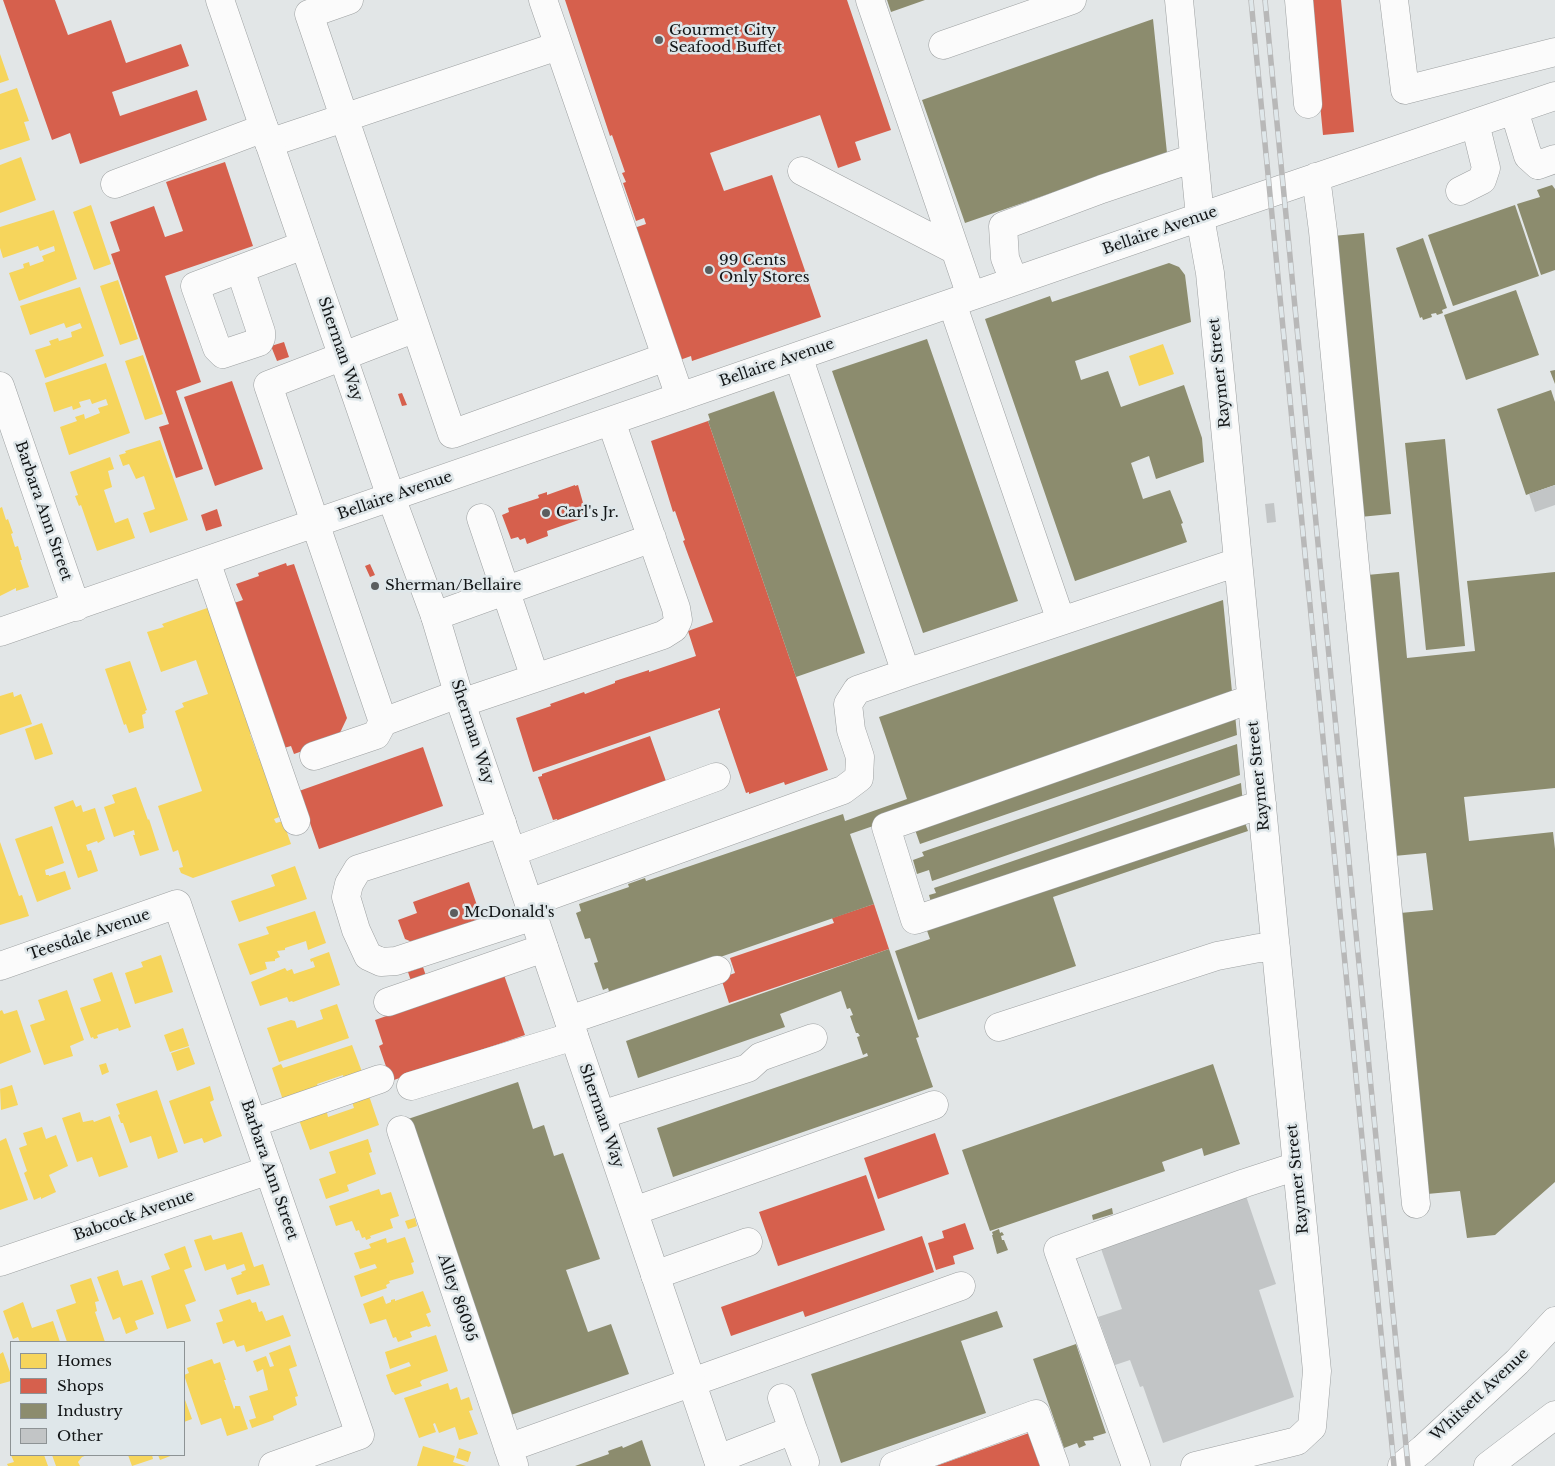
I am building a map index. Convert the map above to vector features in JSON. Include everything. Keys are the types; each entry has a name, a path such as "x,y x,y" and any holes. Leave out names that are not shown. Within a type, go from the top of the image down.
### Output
{"main road":[{"name":"Sherman Way","path":"220,0 342,356 434,616 459,698 719,1462"},
{"path":"349,0 309,14 452,434 666,357"},
{"path":"543,0 680,397"},
{"path":"870,0 955,250 961,299 1060,621"},
{"path":"943,45 1072,0"},
{"name":"Raymer Street","path":"1179,0 1200,217 1210,273 1317,1371 1312,1427 1297,1441 1195,1466"},
{"path":"1299,0 1308,104"},
{"path":"1394,0 1405,90 1555,52"},
{"path":"115,184 266,135 344,117 558,46"},
{"name":"Bellaire Avenue","path":"0,632 961,299 1555,96"},
{"path":"1514,110 1528,156 1538,165 1555,158"},
{"path":"1460,192 1482,180 1486,168 1475,123"},
{"path":"1014,281 1005,258 1003,226 1102,189 1194,158"},
{"path":"802,172 955,250"},
{"path":"1316,178 1324,231 1416,1204"},
{"path":"240,269 304,245"},
{"path":"383,722 268,385 416,328"},
{"path":"798,356 906,673"},
{"name":"Barbara Ann Street","path":"0,386 76,606"},
{"path":"314,756 376,735 383,722 459,698 536,678 663,635 674,628 678,620 676,608 612,421"},
{"path":"481,518 536,678"},
{"path":"434,616 652,538"},
{"path":"206,561 296,821"},
{"path":"502,823 358,869 349,884 346,897 356,930 368,956 381,962 396,961 843,790 859,778 860,757 851,730 848,704 857,690 1238,562"},
{"path":"1251,699 886,827 915,920 1262,804"},
{"path":"512,852 716,777"},
{"name":"Barbara Ann Street","path":"177,904 360,1435 273,1466"},
{"name":"Teesdale Avenue","path":"0,966 177,904"},
{"path":"388,1002 544,948"},
{"path":"999,1026 1217,956 1260,948 1276,948"},
{"path":"411,1086 572,1028 717,970"},
{"path":"601,1115 748,1068 760,1057 813,1038"},
{"path":"253,1123 380,1079"},
{"path":"634,1211 934,1106"},
{"name":"Alley 86095","path":"401,1130 511,1457"},
{"path":"1136,1466 1058,1250 1297,1166"},
{"name":"Babcock Avenue","path":"0,1262 269,1170"},
{"path":"655,1275 748,1242"},
{"path":"511,1457 692,1384 961,1286"},
{"name":"Whitsett Avenue","path":"1402,1466 1517,1362 1555,1321"},
{"path":"782,1398 804,1462"},
{"path":"894,1466 1036,1414 1055,1466"},
{"path":"1488,1466 1555,1415"},
{"path":"719,1462 793,1430"}],"building: Homes":[{"path":"0,54 9,80 0,83"},
{"path":"17,88 29,121 24,122 30,140 0,150 0,94"},
{"path":"21,157 36,200 0,213 0,165"},
{"path":"91,205 111,264 94,270 73,212"},
{"path":"54,210 77,279 19,301 9,273 24,268 23,264 29,262 30,266 44,261 42,256 55,251 54,246 40,251 38,246 3,258 0,248 0,227"},
{"path":"118,280 138,339 120,345 100,286"},
{"path":"80,287 104,356 45,378 35,350 51,345 49,341 58,338 59,341 72,337 71,332 82,328 80,323 66,328 64,323 30,335 20,306"},
{"path":"1163,344 1174,374 1139,386 1129,356"},
{"path":"143,355 163,414 145,420 125,361"},
{"path":"106,363 130,433 69,455 60,427 77,421 75,417 84,414 85,419 100,413 98,408 108,405 106,399 92,404 90,399 79,402 81,407 73,410 72,406 54,412 45,383"},
{"path":"160,440 188,520 150,533 143,513 155,509 144,476 136,479 129,464 123,466 119,455 126,453 125,451"},
{"path":"110,457 114,469 108,471 112,487 104,490 115,523 128,518 135,538 97,551 81,505 79,506 75,496 78,495 70,472"},
{"path":"2,507 13,533 11,534 15,547 18,546 22,560 20,560 29,587 16,591 16,588 0,596 0,508"},
{"path":"210,607 245,707 242,708 245,718 248,717 253,733 250,734 259,759 262,759 267,773 265,774 279,808 277,809 279,817 274,819 276,823 283,821 291,844 193,878 181,873 179,868 183,867 178,850 173,852 158,806 202,791 175,711 184,707 182,703 208,694 196,660 161,672 147,632 164,627 162,624"},
{"path":"130,661 147,710 142,715 144,728 129,733 126,724 124,725 105,669"},
{"path":"13,692 14,697 21,694 32,724 0,735 0,696"},
{"path":"42,723 53,754 35,760 25,729"},
{"path":"136,787 159,850 140,856 133,835 135,835 134,830 114,837 104,807 115,803 112,795"},
{"path":"73,800 76,807 81,805 83,812 95,808 105,839 98,843 97,841 86,845 88,851 91,850 98,871 78,878 54,807"},
{"path":"52,826 64,863 45,870 46,875 49,876 65,871 71,889 37,902 15,839"},
{"path":"0,842 19,896 22,895 29,916 0,925"},
{"path":"295,866 307,899 239,922 231,901 275,886 271,875"},
{"path":"315,911 326,943 308,950 306,941 285,948 285,950 277,951 280,957 275,959 275,961 265,962 267,969 250,975 238,944 269,934 266,927"},
{"path":"329,952 340,985 293,1002 289,1002 287,997 260,1006 251,982 285,968 287,971 292,969 294,974 315,967 310,959"},
{"path":"161,955 173,992 135,1004 125,973 143,967 141,962"},
{"path":"112,972 131,1027 119,1031 118,1028 97,1035 98,1038 94,1039 93,1037 91,1038 80,1008 101,1001 93,979"},
{"path":"67,990 84,1040 70,1046 73,1056 44,1065 30,1025 45,1020 38,1000"},
{"path":"337,1004 349,1038 279,1062 267,1028 291,1020 295,1021 297,1028 323,1019 320,1010"},
{"path":"2,1010 4,1014 17,1010 31,1052 0,1064 0,1011"},
{"path":"183,1028 189,1046 170,1052 164,1035"},
{"path":"352,1045 364,1077 345,1083 343,1075 317,1084 320,1091 284,1103 272,1068 281,1064 283,1068"},
{"path":"189,1047 195,1064 177,1071 171,1053"},
{"path":"106,1063 109,1072 102,1075 99,1065"},
{"path":"12,1085 18,1105 1,1110 0,1089"},
{"path":"210,1086 214,1100 210,1102 222,1136 204,1143 202,1138 184,1144 169,1101"},
{"path":"157,1090 178,1152 158,1159 151,1136 130,1143 118,1115 120,1114 116,1104"},
{"path":"368,1093 379,1125 310,1150 298,1117 326,1109 328,1117 354,1108 351,1099"},
{"path":"80,1112 83,1122 93,1120 94,1122 110,1116 128,1167 99,1177 92,1157 77,1162 62,1118"},
{"path":"42,1127 46,1139 56,1135 68,1166 49,1175 56,1192 34,1200 24,1173 27,1171 19,1148 27,1145 23,1133"},
{"path":"6,1138 28,1200 0,1210 0,1141"},
{"path":"368,1139 372,1152 369,1153 376,1174 347,1185 349,1191 326,1199 319,1179 336,1173 329,1152"},
{"path":"379,1189 381,1195 391,1192 399,1216 390,1219 393,1228 370,1236 371,1238 366,1240 365,1237 362,1238 359,1230 356,1231 352,1221 336,1226 329,1206"},
{"path":"415,1218 417,1226 408,1229 405,1221"},
{"path":"242,1232 254,1267 263,1264 270,1285 237,1295 231,1278 242,1274 241,1272 246,1270 244,1264 227,1270 225,1264 205,1271 194,1240 211,1235 213,1240"},
{"path":"405,1237 414,1262 411,1263 413,1274 389,1281 390,1283 386,1285 387,1288 361,1297 354,1276 377,1268 375,1264 360,1269 354,1253 371,1248 369,1244 386,1238 387,1243"},
{"path":"185,1246 192,1267 184,1270 196,1301 185,1305 191,1321 167,1329 151,1276 170,1269 164,1254"},
{"path":"118,1270 123,1286 142,1280 154,1314 135,1321 138,1329 126,1334 120,1317 113,1320 97,1277"},
{"path":"91,1278 99,1301 95,1302 97,1311 95,1312 105,1341 67,1341 56,1310 76,1303 70,1285"},
{"path":"423,1291 431,1312 426,1314 431,1326 410,1332 412,1337 398,1342 396,1337 393,1338 386,1319 370,1324 363,1304 383,1296 386,1304 391,1302 391,1300 395,1299 395,1301"},
{"path":"250,1299 252,1303 256,1302 259,1312 262,1311 266,1321 283,1315 291,1336 246,1352 244,1345 237,1347 234,1340 223,1344 216,1323 223,1321 219,1310"},
{"path":"23,1302 32,1328 53,1321 60,1341 20,1341 18,1337 13,1339 3,1311"},
{"path":"436,1335 448,1371 422,1380 420,1382 422,1386 395,1395 392,1392 386,1375 411,1366 409,1362 390,1369 385,1352"},
{"path":"290,1345 297,1366 289,1369 298,1396 295,1397 297,1405 273,1416 274,1420 252,1428 249,1420 256,1418 249,1396 268,1390 263,1369 257,1372 253,1361 266,1356 270,1367 274,1366 269,1353"},
{"path":"3,1352 10,1372 10,1381 0,1384 0,1354"},
{"path":"212,1359 214,1364 220,1362 234,1409 235,1406 240,1406 248,1429 227,1436 221,1418 201,1425 185,1378 185,1375 189,1373 187,1368"},
{"path":"448,1383 450,1390 457,1387 461,1400 469,1397 473,1410 469,1411 478,1434 459,1440 455,1427 439,1433 435,1423 433,1424 436,1432 419,1438 404,1398"},
{"path":"185,1400 192,1419 185,1422"},
{"path":"423,1446 455,1456 453,1462 466,1466 417,1466"},
{"path":"459,1448 471,1452 468,1462 456,1458"},
{"path":"11,1456 44,1456 48,1466 8,1466 7,1464 14,1462"},
{"path":"52,1456 84,1456 78,1462 80,1466 56,1466"},
{"path":"128,1456 152,1456 153,1459 132,1466"},
{"path":"158,1456 170,1456 160,1460"}],"building: Shops":[{"path":"3,0 55,0 68,35 111,20 126,63 181,44 189,66 112,92 120,116 197,90 207,120 80,164 70,133 52,140"},
{"path":"565,0 847,0 891,130 855,142 861,160 838,168 820,115 710,153 724,191 772,175 821,317 692,361 691,356 680,360 634,228 646,224 644,218 636,221 623,183 626,182 622,173 625,172 612,135 610,136"},
{"path":"1310,0 1341,0 1354,132 1323,135"},
{"path":"225,162 253,246 165,276 201,382 176,391 203,469 176,478 159,427 169,424 111,254 120,251 110,222 154,206 165,237 183,231 166,182"},
{"path":"284,342 289,357 277,361 271,346"},
{"path":"232,381 263,469 215,486 184,397"},
{"path":"402,393 407,405 402,406 398,394"},
{"path":"708,421 828,770 785,785 784,782 749,794 749,792 746,793 718,711 720,708 533,772 516,718 551,706 550,704 615,683 615,681 696,656 688,631 713,622 683,541 685,540 675,511 673,512 651,441"},
{"name":"Carl's Jr.","path":"578,485 587,517 547,531 548,536 527,544 525,538 520,540 518,537 511,539 502,515 509,512 508,508 539,498 538,495 547,492 547,495"},
{"path":"217,509 222,526 206,531 201,515"},
{"path":"286,563 287,566 294,564 347,718 337,739 294,754 291,746 284,748 234,603 243,600 236,584 259,576 258,573"},
{"path":"370,564 375,575 370,577 365,566"},
{"path":"650,736 667,784 559,824 557,819 553,820 538,777"},
{"path":"423,747 443,806 319,849 299,791"},
{"path":"469,882 482,920 419,945 405,939 398,920 417,913 413,902"},
{"path":"874,904 889,949 729,1003 721,978 735,973 730,958 834,923 832,918"},
{"path":"423,967 426,976 411,981 408,972"},
{"path":"504,975 525,1035 391,1081 379,1046 383,1044 375,1020"},
{"path":"935,1133 949,1174 878,1199 864,1158"},
{"path":"866,1175 885,1230 778,1266 759,1212"},
{"path":"965,1223 974,1249 953,1256 955,1264 936,1270 928,1243 944,1238 942,1231"},
{"path":"922,1236 934,1272 805,1317 803,1311 731,1336 721,1307"},
{"path":"1029,1433 1040,1466 936,1466"}],"building: Industry":[{"path":"887,0 925,0 891,12"},
{"path":"1153,19 1167,153 965,223 922,100"},
{"path":"1552,185 1555,189 1555,270 1541,275 1517,204 1540,197 1537,190"},
{"path":"1515,205 1539,276 1453,306 1428,235"},
{"path":"1364,233 1391,514 1360,517 1333,236"},
{"path":"1423,238 1447,308 1442,310 1443,313 1431,314 1432,317 1423,320 1422,317 1420,318 1396,248"},
{"path":"1169,263 1179,267 1185,275 1191,322 1075,361 1081,380 1108,371 1121,407 1184,385 1202,438 1204,462 1156,479 1149,456 1131,463 1143,499 1170,490 1183,523 1181,524 1187,542 1075,581 985,319 1050,296 1052,302"},
{"path":"1516,290 1539,355 1466,380 1444,315"},
{"path":"927,339 1018,601 923,633 832,371"},
{"path":"1555,370 1555,384 1550,371"},
{"path":"1551,390 1555,402 1555,485 1526,495 1497,409"},
{"path":"774,391 865,653 796,677 708,421 710,420 708,414"},
{"path":"1445,439 1465,646 1426,650 1405,443"},
{"path":"1399,572 1407,658 1475,651 1467,581 1555,572 1555,788 1464,797 1469,841 1553,832 1555,849 1555,1182 1495,1235 1467,1238 1460,1191 1427,1194 1400,913 1433,910 1426,853 1394,856 1367,575"},
{"path":"1223,600 1233,702 850,834 874,904 610,995 608,988 603,990 594,963 598,962 590,938 585,939 576,913 581,911 579,904 629,887 628,884 645,878 646,881 843,814 845,821 907,799 879,717"},
{"path":"1235,714 1237,735 920,844 913,824"},
{"path":"1237,744 1240,775 932,881 929,870 917,874 913,860 924,856 922,852"},
{"path":"1241,783 1243,804 932,906 929,895 936,893 934,888"},
{"path":"1243,817 1248,831 1053,897 1076,966 918,1020 895,951 930,939 925,925"},
{"path":"889,949 919,1037 916,1038 933,1087 673,1177 657,1128 868,1056 867,1053 863,1055 857,1037 860,1036 856,1033 850,1016 853,1015 850,1008 847,1009 841,991 780,1014 785,1027 638,1078 626,1041"},
{"path":"1213,1064 1240,1144 1204,1156 1202,1148 1162,1162 1165,1171 990,1231 962,1150"},
{"path":"518,1082 533,1129 544,1125 554,1156 563,1153 600,1259 566,1270 588,1332 611,1324 629,1374 508,1416 405,1120"},
{"path":"1112,1208 1113,1214 1093,1220 1092,1215"},
{"path":"999,1229 1000,1233 1002,1232 1004,1235 1001,1236 1002,1240 1004,1240 1008,1250 997,1254 992,1232"},
{"path":"997,1311 1003,1327 961,1341 986,1413 841,1463 811,1374"},
{"path":"1076,1344 1106,1433 1093,1437 1094,1440 1084,1441 1086,1445 1079,1448 1077,1443 1064,1448 1033,1359"},
{"path":"642,1440 651,1466 575,1466 609,1454 608,1451 622,1446 623,1448"}],"building: Other":[{"path":"1555,485 1555,505 1535,512 1529,494"},
{"path":"1274,503 1276,522 1267,523 1265,504"},
{"path":"1245,1193 1276,1284 1259,1290 1294,1397 1163,1443 1143,1386 1140,1387 1130,1360 1115,1365 1098,1317 1122,1309 1098,1240"}],"railway":[{"path":"1251,0 1394,1466"},
{"path":"1265,0 1408,1466"}],"place":[{"name":"Gourmet City Seafood Buffet","path":"659,40"},
{"name":"99 Cents Only Stores","path":"709,270"},
{"name":"Carl's Jr.","path":"546,513"},
{"name":"Sherman/Bellaire","path":"375,586"},
{"name":"McDonald's","path":"454,913"}]}
